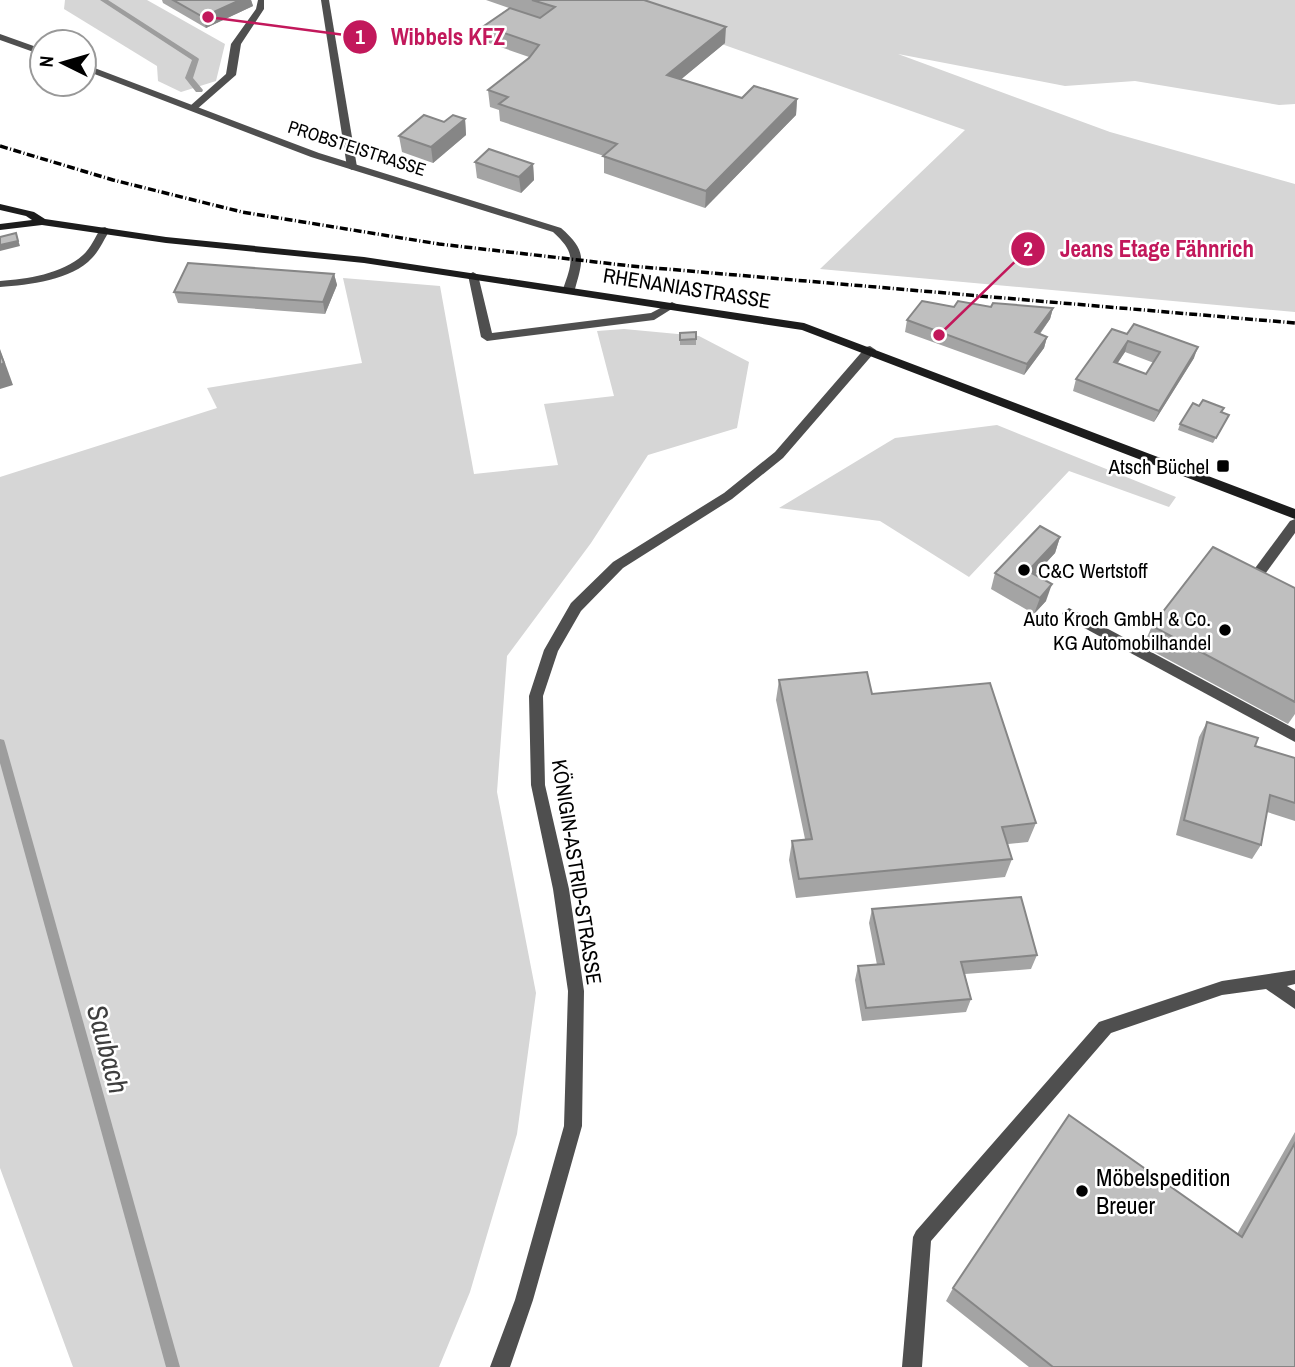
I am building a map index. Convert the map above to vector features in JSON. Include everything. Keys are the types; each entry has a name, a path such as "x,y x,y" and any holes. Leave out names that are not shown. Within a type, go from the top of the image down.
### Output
{"street":[{"path":"325,0 352,167"},
{"path":"193,108 231,75 236,44 260,9 261,2"},
{"path":"0,37 28,47"},
{"name":"PROBSTEISTRASSE","path":"98,72 352,167 557,230 575,245 578,261 569,289"},
{"path":"0,207 30,214 42,222"},
{"path":"0,227 42,222"},
{"name":"RHENANIASTRASSE","path":"42,222 473,275 673,304 804,327 1295,514"},
{"path":"0,284 18,283 51,274 85,259 105,230"},
{"path":"473,275 487,337 654,316 673,304"},
{"path":"0,293 18,283"},
{"name":"KÖNIGIN-ASTRID-STRASSE","path":"500,1367 524,1300 573,1126 576,991 561,889 538,785 537,696 551,650 576,607 618,565 729,496 779,455 870,350"},
{"path":"1255,578 1295,524"},
{"path":"1069,613 1295,736"},
{"path":"912,1367 922,1237 1105,1027 1222,988 1295,977"},
{"path":"1268,981 1295,1000"}],"shaded area":[{"path":"65,0 147,0 225,44 216,81 181,92 158,81 157,66 64,9"},
{"path":"597,0 1295,0 1295,104 1279,105 1135,81 1065,86 898,54 1110,132 1295,184 1295,312 820,269 965,130"},
{"path":"343,278 440,286 474,474 558,465 544,404 614,396 597,331 624,329 699,336 749,362 737,428 648,455 591,543 507,656 497,792 536,993 517,1134 470,1292 439,1367 73,1367 0,1168 0,477 217,408 207,388 362,363"},
{"path":"997,425 1176,497 1169,507 1069,471 969,577 880,521 779,508 895,438"}],"building":[{"path":"173,0 240,0 203,17"},
{"path":"532,0 644,0 726,27 667,75 742,98 754,86 797,99 706,191 603,156 617,144 499,104 508,97 488,90 529,58 539,45 484,26 510,8 540,18 555,7"},
{"path":"424,115 444,122 453,115 465,119 431,147 399,136"},
{"path":"489,149 533,164 519,177 475,162"},
{"path":"16,233 18,241 0,245 0,237"},
{"path":"188,263 334,274 323,302 174,292"},
{"path":"922,301 954,307 958,301 991,307 993,303 1053,308 1035,332 1047,337 1027,364 907,320"},
{"path":"1134,324 1198,347 1159,411 1076,379 1112,329 1127,334","holes":["1128,341 1160,352 1146,374 1114,362"]},
{"path":"696,332 696,339 680,340 680,333"},
{"path":"1203,400 1224,408 1221,412 1229,415 1216,438 1180,424 1193,403 1199,406"},
{"path":"1040,526 1060,537 1028,571 1052,584 1040,598 995,573"},
{"name":"Auto Kroch GmbH & Co. KG Automobilhandel","path":"1213,547 1295,588 1295,702 1152,626"},
{"path":"867,672 872,694 990,683 1036,823 1002,827 1012,859 799,879 792,841 812,839 779,680"},
{"path":"1207,722 1258,738 1255,746 1295,758 1295,803 1270,795 1261,845 1184,820"},
{"path":"1021,897 1037,955 961,962 971,999 866,1008 858,966 884,964 872,909"},
{"name":"Möbelspedition Breuer","path":"1069,1115 1242,1237 1295,1143 1295,1367 1053,1367 953,1288"}],"waterway":[{"name":"Saubach","path":"103,0 196,59 189,78 199,90"},
{"name":"Saubach","path":"0,743 173,1367"}],"railway":[{"path":"0,146 113,180 242,212 439,244 631,266 1295,323"}],"place":[{"name":"Wibbels KFZ","path":"208,17"},
{"name":"Jeans Etage Fähnrich","path":"939,335"},
{"name":"Atsch Büchel","path":"1223,466"},
{"name":"C&C Wertstoff","path":"1024,570"},
{"name":"Auto Kroch GmbH & Co. KG Automobilhandel","path":"1225,630"},
{"name":"Möbelspedition Breuer","path":"1082,1191"}]}
